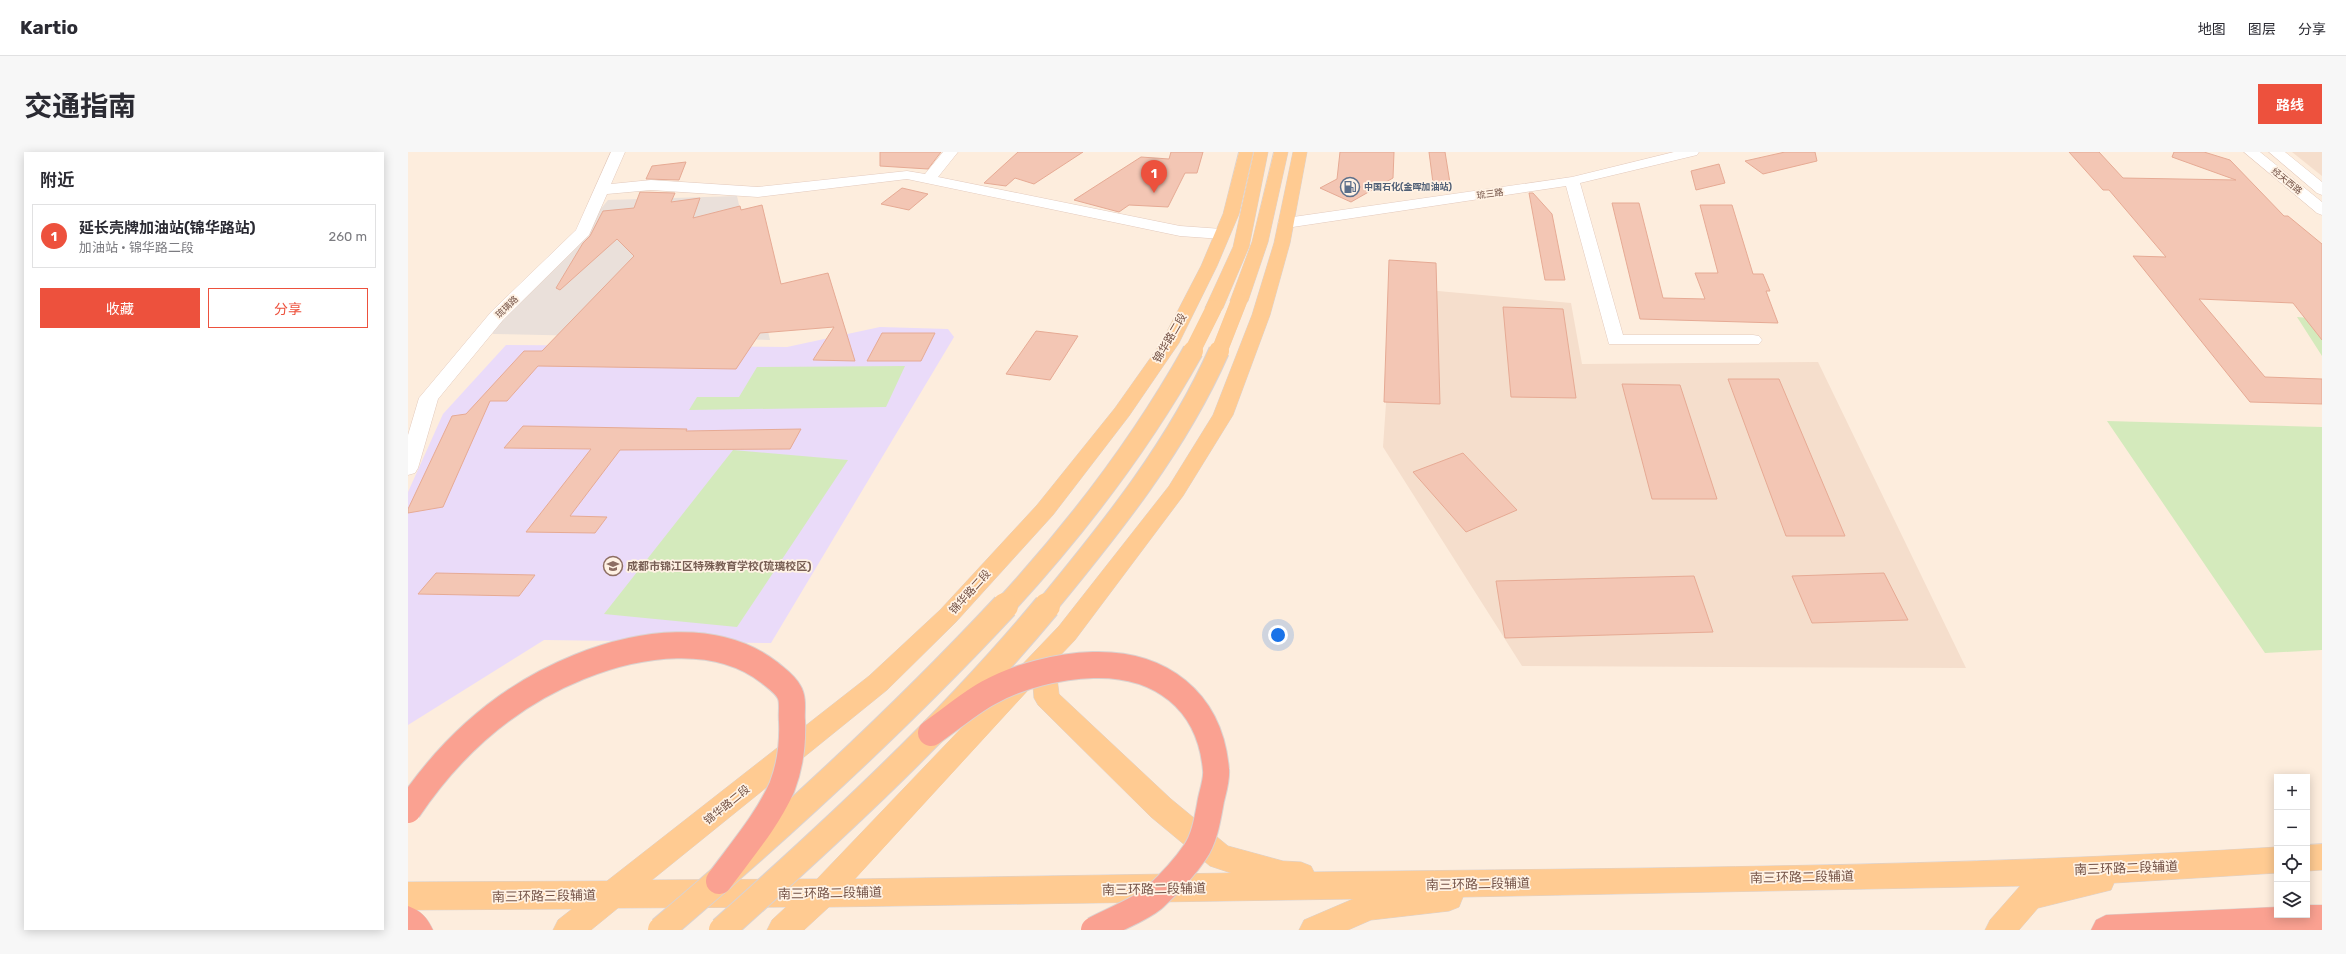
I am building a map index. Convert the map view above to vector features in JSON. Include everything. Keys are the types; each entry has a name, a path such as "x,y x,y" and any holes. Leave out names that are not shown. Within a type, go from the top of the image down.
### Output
{"highway":[{"path":"408,810 427,779 455,749 495,713 536,688 580,667 626,652 663,646 687,645 729,650 765,665 789,692 794,738 782,786 761,821 720,881"},
{"path":"932,733 988,693 1010,683 1053,670 1092,666 1116,666 1145,671 1173,684 1194,708 1209,736 1216,771 1208,818 1196,851 1154,898 1094,930"},
{"path":"2106,930 2322,919"},
{"path":"408,920 418,930"}],"main road":[{"name":"锦华路二段","path":"568,930 878,683 948,616 1045,510 1122,412 1170,343 1209,266 1231,214 1246,152"},
{"path":"661,930 752,853 848,765 961,655 1040,566 1082,516 1129,456 1170,394 1200,340 1241,246 1261,152"},
{"path":"722,930 804,857 902,764 932,733 1054,599 1136,492 1195,404 1216,363 1260,242 1282,152"},
{"path":"782,930 823,893 1067,633 1176,491 1223,415 1261,315 1286,223 1300,152"},
{"path":"1043,659 1047,698 1161,808 1220,856 1283,875 1440,885"},
{"path":"2310,858 2322,857"},
{"name":"南三环路二段辅道","path":"679,894 1440,885 2155,868 2274,860"},
{"path":"2000,930 2030,896 2155,868"},
{"path":"1314,930 1370,906 1578,882"},
{"name":"南三环路三段辅道","path":"408,896 679,894"}],"street":[{"name":"琉璃路","path":"408,468 429,398 497,316 583,232 600,190 618,152"},
{"path":"929,179 951,152"},
{"name":"琉三路","path":"1286,223 1572,182 1692,152"},
{"name":"经天西路","path":"2251,152 2322,210"},
{"name":"经天西路","path":"2276,152 2322,190"},
{"path":"600,190 651,185 705,187 758,192 907,175 1180,231 1222,234"},
{"path":"1572,182 1615,340 1753,340"}],"shaded area":[{"path":"2292,152 2322,152 2322,176"},
{"path":"737,196 770,340 493,334 494,326 551,270 608,200"},
{"path":"1394,287 1571,303 1582,364 1818,362 1966,668 1522,666 1383,447"},
{"name":"成都市锦江区特殊教育学校(琉璃校区)","path":"880,327 948,329 954,337 771,643 544,640 408,725 408,492 443,414 506,345 787,347"}],"green space":[{"path":"2297,317 2322,319 2322,356"},
{"path":"905,366 886,407 689,410 697,397 739,397 757,367"},
{"path":"2107,421 2322,427 2322,650 2265,653"},
{"path":"733,450 848,460 737,627 604,614"}],"building":[{"path":"880,152 941,152 928,169 880,166"},
{"path":"1018,152 1083,152 1034,184 1015,178 1006,186 984,183"},
{"path":"1171,152 1203,152 1197,173 1185,173 1168,207 1129,205 1119,212 1074,200 1141,157 1169,159"},
{"path":"1340,152 1394,152 1393,178 1351,202 1320,188 1337,179"},
{"path":"1429,152 1445,152 1450,183 1433,183"},
{"path":"1785,152 1815,152 1817,161 1763,174 1745,161"},
{"path":"2069,152 2099,152 2123,178 2236,180 2172,157 2174,152 2204,152 2230,160 2284,216 2288,216 2322,244 2322,340 2293,303 2199,299 2265,377 2322,379 2322,404 2250,402 2133,256 2166,257 2109,190 2103,190"},
{"path":"686,162 679,180 646,179 652,166"},
{"path":"1719,164 1725,183 1696,190 1691,171"},
{"path":"902,188 928,194 909,210 881,204"},
{"path":"640,192 675,193 671,202 700,198 693,218 740,206 741,210 762,205 781,284 828,273 855,361 813,360 834,327 760,333 736,369 538,366 507,401 490,401 443,507 408,513 408,509 452,416 466,414 524,351 542,351 634,256 617,239 560,290 556,288 583,243 590,236 603,211 634,208"},
{"path":"1529,193 1533,193 1552,214 1565,280 1545,280"},
{"path":"1612,203 1639,203 1663,298 1705,299 1695,273 1718,273 1700,205 1732,205 1753,274 1763,274 1770,291 1766,291 1778,323 1640,319"},
{"path":"1389,260 1436,263 1440,404 1384,402"},
{"path":"1503,307 1563,309 1576,398 1511,397"},
{"path":"1036,331 1078,336 1050,380 1006,374"},
{"path":"882,333 935,333 921,361 867,361"},
{"path":"1728,379 1779,379 1845,536 1786,536"},
{"path":"1622,384 1680,385 1717,499 1652,499"},
{"path":"523,426 687,429 686,431 801,429 790,449 620,450 570,516 607,517 595,533 526,532 591,449 504,448"},
{"path":"1463,453 1517,510 1466,532 1413,472"},
{"path":"436,573 535,575 519,596 418,594"},
{"path":"1884,573 1908,620 1812,623 1792,576"},
{"path":"1694,576 1713,632 1505,638 1496,581"}],"place":[{"name":"中国石化(金晖加油站)","path":"1350,187"},
{"name":"延长壳牌加油站(锦华路站)","path":"1154,193"},
{"name":"成都市锦江区特殊教育学校(琉璃校区)","path":"613,566"}]}
